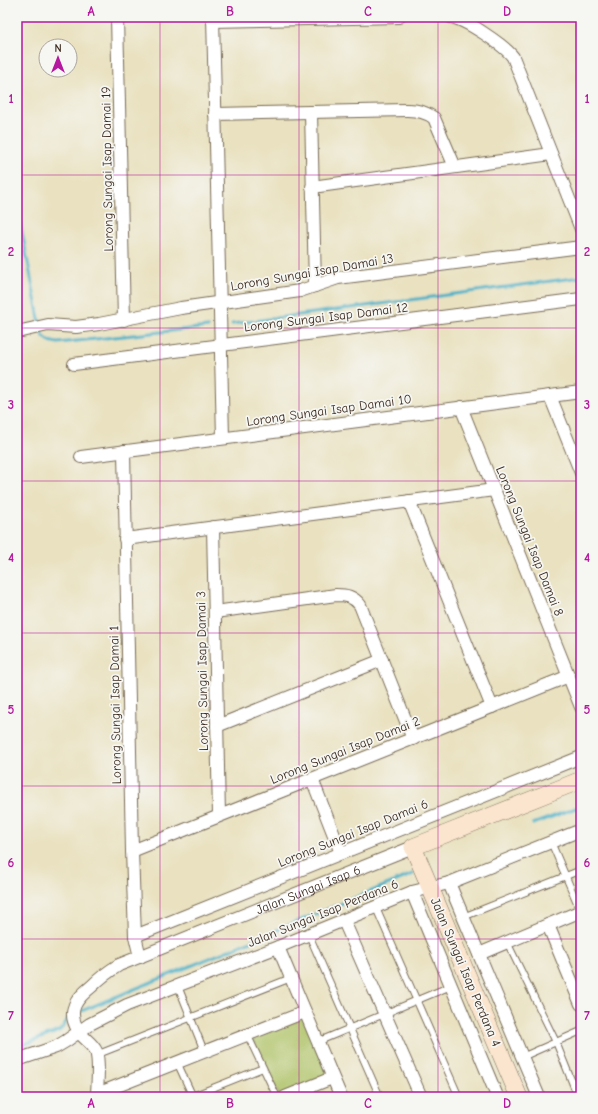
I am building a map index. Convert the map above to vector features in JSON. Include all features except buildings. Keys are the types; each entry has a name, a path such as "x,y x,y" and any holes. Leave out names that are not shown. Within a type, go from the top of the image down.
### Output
{"street":[{"name":"Lorong Sungai Isap Damai 19","path":"117,17 124,320"},
{"path":"223,438 213,19 399,17"},
{"path":"451,17 461,20 493,40 508,50 513,57 581,229"},
{"path":"215,114 415,110 429,114 434,118 438,124 455,168"},
{"path":"311,112 315,286"},
{"path":"312,187 551,154"},
{"name":"Lorong Sungai Isap Damai 13","path":"17,332 48,325 76,327 124,320 220,301 300,291 338,278 581,247"},
{"name":"Lorong Sungai Isap Damai 12","path":"74,364 581,299"},
{"name":"Lorong Sungai Isap Damai 10","path":"81,457 581,392"},
{"path":"550,396 581,473"},
{"name":"Lorong Sungai Isap Damai 8","path":"461,407 581,707"},
{"name":"Lorong Sungai Isap Damai 1","path":"124,452 132,851 135,936 140,957"},
{"path":"125,539 494,490"},
{"path":"409,501 492,707"},
{"name":"Lorong Sungai Isap Damai 3","path":"213,527 219,816"},
{"path":"215,612 336,595 350,596 360,604 413,739"},
{"path":"217,726 382,660"},
{"name":"Lorong Sungai Isap Damai 2","path":"132,851 569,676"},
{"name":"Lorong Sungai Isap Damai 6","path":"135,936 581,757"},
{"path":"312,779 341,853"},
{"name":"Jalan Sungai Isap 6","path":"79,1032 73,1019 74,1005 77,999 107,973 119,965 581,780"},
{"name":"Jalan Sungai Isap Perdana 6","path":"17,1060 56,1047 97,1020 127,1005 309,935 412,892 448,883 581,830"},
{"name":"Jalan Sungai Isap Perdana 4","path":"413,847 517,1092"},
{"path":"448,883 539,1097"},
{"path":"412,892 495,1096 517,1092"},
{"path":"479,954 581,912"},
{"path":"344,921 421,1097"},
{"path":"548,925 581,1004"},
{"path":"278,947 341,1097"},
{"path":"79,1032 94,1047 96,1055 97,1095 305,1012"},
{"path":"285,1097 332,1078"}],"lane":[{"path":"551,842 581,912"},
{"path":"463,917 581,870"},
{"path":"376,908 459,1097"},
{"path":"309,935 380,1097"},
{"path":"508,942 556,1042 578,1097"},
{"path":"96,1055 291,978"},
{"path":"178,986 204,1052"},
{"path":"317,1042 451,986"},
{"path":"522,1056 581,1031"},
{"path":"247,1034 277,1097"},
{"path":"177,1062 192,1097 263,1068"}],"green space":[{"path":"304,1015 329,1076 280,1097 251,1036"}],"waterway":[{"path":"17,206 40,324"},
{"path":"232,324 581,277"},
{"path":"41,330 43,336 47,340 58,343 208,327"},
{"path":"533,824 581,806"},
{"path":"79,1012 413,874"},
{"path":"17,1047 59,1031 64,1026 67,1019"}]}
